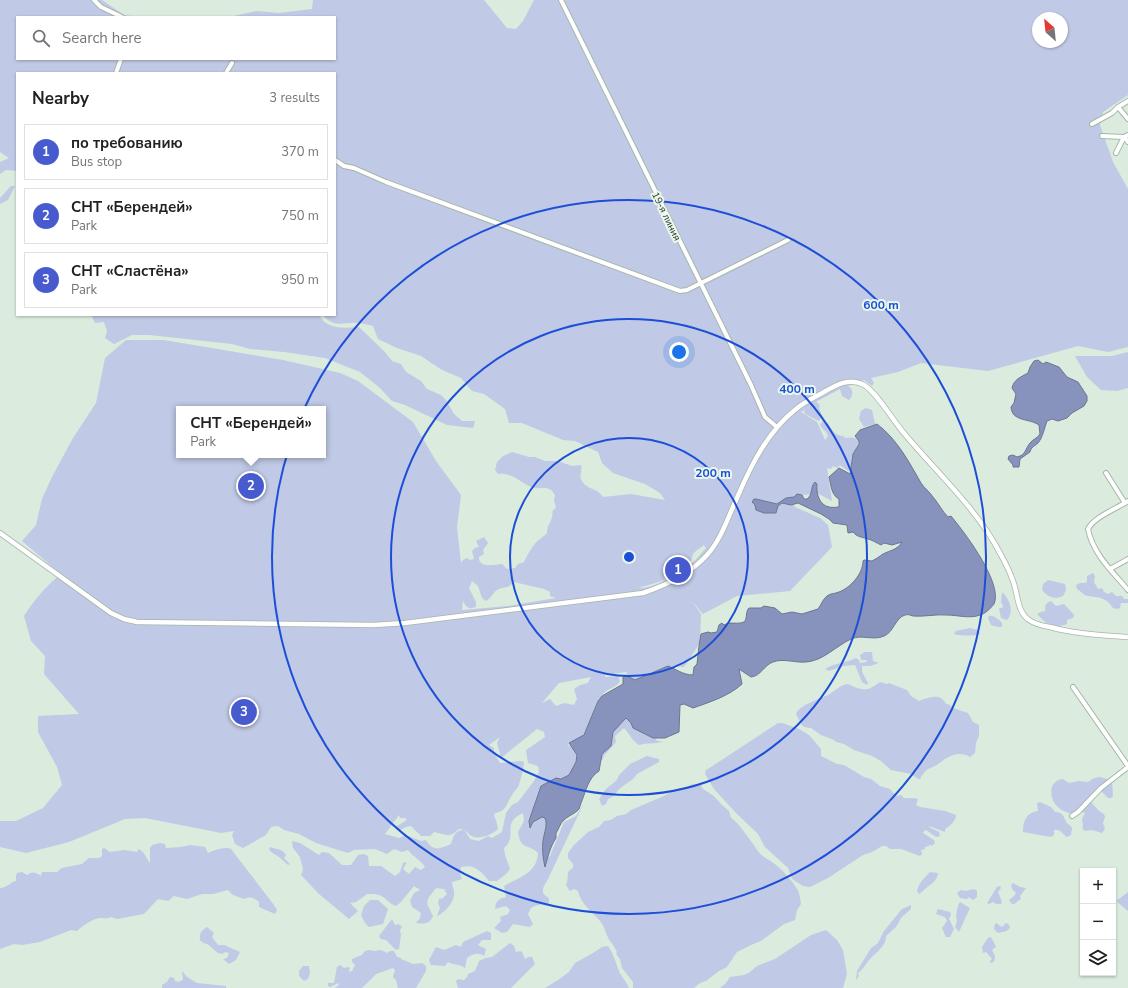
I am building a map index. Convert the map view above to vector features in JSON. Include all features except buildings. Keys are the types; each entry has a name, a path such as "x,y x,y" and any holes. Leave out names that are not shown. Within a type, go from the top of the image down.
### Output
{"street":[{"path":"94,0 101,7 120,16"},
{"name":"19-я линия","path":"561,0 751,385 765,417 777,427"},
{"path":"116,72 121,60"},
{"path":"227,72 232,63"},
{"path":"1092,124 1112,113 1128,101"},
{"path":"1118,107 1128,119"},
{"path":"1102,136 1126,136"},
{"path":"1126,136 1128,142"},
{"path":"1116,153 1126,136"},
{"path":"336,161 344,166 354,168 386,182 680,291 687,290 788,240"},
{"path":"0,533 111,613 124,619 137,622 374,625 405,623 643,593 662,587 685,574 707,555 722,532 736,498 756,457 777,427 797,408 829,389 848,381 865,386 874,395 972,511 991,538 1011,575 1020,607 1024,615 1029,620 1041,625 1069,632 1128,637"},
{"path":"1106,473 1127,502 1097,519 1090,525 1088,529 1089,538 1097,554 1128,590"},
{"path":"1110,569 1128,560"},
{"path":"1072,816 1078,812 1101,788 1128,767 1073,687"}],"shaded area":[{"path":"0,0 102,0 124,15 132,16 16,16 16,60 336,60 336,16 234,16 256,11 279,13 312,9 313,0 484,0 507,28 516,29 523,21 534,0 1128,0 1128,95 1103,112 1100,125 1113,162 1128,189 1128,347 1108,352 1078,346 988,371 921,363 898,372 871,378 874,383 872,386 864,380 848,386 851,388 852,392 852,396 849,400 842,396 840,389 814,403 817,402 820,406 819,408 822,416 819,421 805,414 804,411 806,409 801,412 817,422 825,440 828,436 820,424 823,421 825,424 828,423 836,434 844,436 845,438 849,437 859,441 852,456 851,466 848,471 840,465 837,468 833,466 831,469 827,468 832,501 819,494 801,495 790,499 795,507 820,518 828,525 832,547 790,591 737,596 703,614 692,601 701,614 700,643 684,667 660,669 650,673 640,680 631,680 626,672 605,675 605,677 618,676 620,681 617,685 603,694 598,700 591,722 583,736 579,740 569,742 568,745 576,752 577,756 575,766 570,776 541,785 539,800 529,828 537,817 542,814 547,818 545,861 550,856 564,822 576,816 583,805 543,887 544,894 549,898 549,903 537,905 531,908 528,914 533,924 530,927 513,924 507,932 502,933 494,928 501,921 500,917 508,914 510,910 506,906 495,909 496,903 500,899 506,897 504,886 527,874 535,865 537,860 538,853 525,846 519,838 518,832 524,821 523,813 512,821 510,838 504,848 510,869 497,881 489,881 480,871 473,867 461,867 460,873 462,879 452,882 454,896 451,903 443,912 437,916 440,908 438,903 439,899 443,898 447,894 444,889 436,888 428,899 427,901 433,916 430,921 426,923 416,923 420,918 421,913 412,907 410,901 414,893 420,890 414,886 396,906 381,896 367,894 356,902 350,903 358,911 349,919 319,894 301,875 303,869 300,857 293,848 292,841 300,843 319,855 322,852 329,853 342,865 351,865 358,855 364,854 368,856 369,866 381,866 395,876 400,872 403,863 407,862 403,869 409,874 415,867 421,870 425,867 408,850 402,852 394,849 387,854 375,849 354,850 348,853 316,843 299,834 284,830 278,826 271,827 266,835 243,848 235,844 232,835 234,831 221,833 145,818 125,819 69,842 26,853 0,847 0,821 16,821 43,808 62,785 57,767 38,732 38,716 79,714 44,674 45,656 31,641 24,616 32,604 61,574 22,541 36,525 42,499 52,477 73,438 96,403 105,358 126,340 164,340 283,360 340,373 358,381 413,422 436,461 461,495 457,527 461,563 467,558 470,560 474,559 472,551 479,547 476,541 484,537 488,543 483,550 484,554 479,557 481,563 487,565 502,564 507,569 515,568 518,564 524,562 535,544 547,533 553,510 556,508 554,500 555,496 553,492 547,488 531,487 509,475 498,474 495,470 497,462 503,456 512,452 529,457 535,457 545,461 558,461 572,466 581,465 580,477 584,484 601,494 603,497 631,494 665,500 660,493 645,484 613,473 602,463 598,452 575,441 563,440 522,423 509,423 505,409 484,394 472,391 461,378 442,370 421,356 397,348 378,339 373,326 358,323 333,323 324,316 336,316 336,72 16,72 16,171 6,170 0,174 0,162 9,158 0,152","holes":["704,545 706,548 695,560 668,579 652,586 639,588 660,582 667,578 671,575 668,569 671,566 677,564 688,564 696,551","472,581 478,586 482,598 486,601 497,590 514,582 544,589 550,592 550,596 556,598 508,606 462,610 463,600 469,608 476,607 476,602 469,588","591,677 588,683 580,685 574,689 577,699 574,705 564,703 556,706 550,699 542,703 559,683","537,729 544,732 545,737 526,750 528,763 538,766 539,772 518,802 512,805 506,813 502,832 492,838 488,836 479,841 470,839 464,829 474,837 487,836 494,833 498,829 494,816 495,813 504,809 518,787 524,762 500,763 494,753 494,748 489,745 500,737 497,743 501,758","399,815 400,818 405,818 407,820 397,826 396,829 398,831 411,826 421,836 430,836 434,832 450,835 459,829 464,829 455,834 451,844 437,848 431,846 426,840 421,841 406,835 399,838 385,834"]},
{"path":"11,186 15,186 8,200 0,204 0,198"},
{"path":"92,316 320,316 322,320 331,326 342,328 359,327 385,352 392,361 401,364 406,372 421,381 427,389 441,395 446,400 454,414 462,421 475,421 473,428 447,425 405,405 392,401 380,388 360,372 325,358 250,349 232,344 149,335 132,335 114,344 105,338 107,331 104,322 95,323"},
{"path":"1128,352 1128,388 1117,391 1101,390 1087,377 1075,356 1112,356"},
{"path":"1038,360 1043,364 1046,362 1059,367 1067,377 1078,382 1087,396 1087,401 1084,406 1072,413 1067,418 1058,421 1052,419 1047,421 1040,441 1032,448 1030,452 1020,459 1019,467 1013,467 1008,459 1009,456 1013,455 1017,457 1022,455 1030,443 1040,434 1039,425 1022,419 1014,415 1012,412 1011,407 1014,403 1016,394 1012,388 1016,380 1028,373 1034,361"},
{"path":"866,408 872,410 875,424 864,427 859,419 861,411"},
{"path":"877,424 897,444 922,485 932,495 946,515 948,517 951,516 975,549 989,573 995,595 994,604 984,613 972,617 906,615 899,619 884,636 876,638 859,637 851,639 824,656 812,661 777,661 770,663 757,675 751,677 739,669 742,684 731,692 693,708 684,704 680,705 679,732 665,738 653,738 633,728 631,723 626,718 613,732 611,746 602,754 599,771 592,777 579,809 563,821 556,833 556,838 545,867 543,857 543,841 546,826 545,818 542,817 533,822 530,828 529,821 541,786 556,778 561,779 569,775 576,762 577,755 569,743 584,735 598,701 602,696 623,684 623,677 627,676 635,680 668,666 683,673 693,675 694,667 697,664 701,634 717,632 719,625 722,623 724,625 729,623 744,622 749,608 761,608 764,606 775,608 782,614 792,612 802,614 818,609 827,596 843,590 855,580 861,571 864,560 872,561 900,545 902,542 892,545 884,543 881,545 858,536 853,532 848,533 847,525 833,523 821,514 798,503 791,505 782,503 778,506 776,513 764,513 756,510 755,505 752,502 756,499 777,504 786,498 794,497 797,494 802,495 804,499 807,499 815,482 817,484 819,498 823,504 830,507 839,507 839,499 834,495 829,477 839,468 850,474 853,454 859,444 859,441 855,436 860,430"},
{"path":"1093,573 1095,576 1094,582 1098,589 1102,588 1104,592 1108,594 1112,592 1116,596 1122,596 1124,599 1128,599 1128,603 1121,603 1120,608 1117,609 1113,608 1105,600 1087,596 1077,589 1076,585 1086,583 1087,576"},
{"path":"1048,580 1065,584 1066,590 1063,596 1054,598 1042,590 1043,584"},
{"path":"1002,592 1009,601 1011,609 1011,613 1007,620 1001,618 999,608 1002,608 1003,606 1001,602"},
{"path":"1051,601 1056,606 1064,604 1074,615 1073,618 1067,620 1067,624 1054,626 1048,624 1038,615 1038,613 1045,611 1046,604"},
{"path":"989,616 993,616 998,619 1002,623 1002,627 991,625 988,618"},
{"path":"970,628 978,630 980,634 967,636 954,634 956,631"},
{"path":"865,652 872,652 873,661 879,663 870,666 862,666 862,672 868,683 867,685 862,682 855,665 843,666 829,671 825,669 832,665 856,658 860,663 867,662 866,660 861,660 860,655"},
{"path":"880,682 887,684 889,683 907,690 911,696 919,701 934,697 941,698 946,704 953,708 968,713 973,722 979,725 979,736 976,743 975,753 970,757 963,754 951,756 928,770 920,779 918,779 911,774 891,770 881,761 872,756 836,742 821,735 811,728 804,727 796,714 805,705 828,695 842,686 848,684 861,689 868,689"},
{"path":"625,716 652,733 657,741 663,741 639,745 624,728 615,736 616,742 604,756 602,761 600,758 610,736 616,726 625,719"},
{"path":"778,723 799,729 809,735 821,749 821,756 837,764 844,765 864,777 871,779 880,786 890,789 896,796 901,795 904,798 918,799 916,805 920,807 945,811 956,815 954,821 945,829 945,832 929,826 939,832 940,836 936,837 926,830 924,831 923,833 934,840 935,843 931,846 929,844 929,846 925,847 925,849 921,850 922,854 920,856 901,849 890,849 886,846 882,846 863,855 828,878 810,887 803,886 792,879 788,868 765,847 758,834 714,789 705,774 706,770"},
{"path":"647,756 659,759 659,762 637,774 633,779 619,789 614,796 608,799 606,804 602,806 599,799 606,789 617,780 619,775 630,764"},
{"path":"1100,777 1112,783 1113,796 1111,798 1108,798 1099,789 1092,793 1076,812 1071,814 1060,809 1053,800 1051,791 1052,787 1058,780 1063,779 1069,783 1078,781 1088,782 1094,778"},
{"path":"693,784 701,785 703,789 714,796 729,811 731,818 741,827 760,853 786,874 799,892 801,904 797,910 795,920 784,924 761,941 737,952 727,967 694,988 633,988 633,982 622,968 620,959 616,954 617,952 602,923 584,904 578,891 574,889 570,891 566,885 568,873 573,868 573,864 568,858 568,853 588,832 599,827 604,821 626,814 631,810 671,792"},
{"path":"1040,802 1051,807 1055,812 1063,815 1067,823 1072,828 1071,835 1067,837 1060,831 1056,830 1054,830 1054,835 1051,837 1023,832 1026,818 1038,811 1037,803"},
{"path":"1091,802 1104,814 1105,817 1103,823 1105,829 1102,833 1092,830 1085,831 1082,828 1082,819 1085,813 1081,811"},
{"path":"160,843 165,844 166,848 190,845 205,847 208,853 223,848 231,849 274,905 277,910 275,914 259,907 259,902 254,899 244,899 233,895 228,890 213,894 202,894 187,899 174,896 168,901 158,899 144,914 117,919 111,917 101,918 88,923 77,931 71,930 40,942 22,945 14,944 0,949 0,888 16,881 17,873 22,872 27,875 34,872 41,876 42,872 57,872 62,868 82,864 89,858 99,858 102,856 102,849 104,848 110,852 124,850 137,852 139,849 143,852 150,863 150,848 152,845"},
{"path":"270,847 283,851 286,855 284,858 290,864 288,865 271,852 269,849"},
{"path":"930,872 938,873 937,878 919,894 917,891 919,886"},
{"path":"1013,883 1020,887 1026,888 1020,896 1021,899 1012,904 1009,900 1016,893 1012,889 1011,885"},
{"path":"1000,886 1001,888 998,892 1002,902 1001,904 996,904 993,902 989,904 987,903 997,887"},
{"path":"974,889 977,891 977,897 973,900 969,897 967,899 960,898 957,893 961,890 965,891"},
{"path":"1128,892 1128,911 1116,901"},
{"path":"370,900 378,900 388,909 383,924 369,927 365,923 361,915 364,906"},
{"path":"960,902 970,908 959,932 955,927 957,921 957,909"},
{"path":"911,905 911,909 901,918 896,927 886,936 886,940 882,947 858,973 859,976 856,980 857,971 871,948 878,943 884,931 902,909"},
{"path":"938,909 950,912 951,915 949,919 954,929 950,937 946,937 942,928 947,921 945,917 936,914"},
{"path":"392,919 395,925 399,924 402,927 400,930 401,935 399,949 396,950 386,940 381,939 379,936"},
{"path":"996,923 1002,927 1006,923 1010,927 1006,931 998,933 994,929"},
{"path":"207,927 214,933 212,937 218,945 224,945 240,952 236,960 229,964 223,959 227,958 229,953 218,953 200,940 201,932"},
{"path":"826,930 837,940 843,950 847,974 843,988 720,988 730,977 744,975 757,966 775,959 811,935"},
{"path":"487,931 491,933 491,940 482,940 478,945 486,949 484,956 478,954 467,958 465,968 448,962 445,966 431,965 429,960 436,947 444,950 456,945 461,947 463,942"},
{"path":"991,937 996,947 992,950 995,956 994,962 990,963 992,959 986,952 983,953 982,947 988,938"},
{"path":"510,943 514,946 516,952 522,952 525,959 532,957 535,964 511,988 458,988 456,981 458,979 464,980 468,974 475,971 479,961 492,957"},
{"path":"608,946 620,973 629,988 545,988 569,972 575,963 602,947"},
{"path":"381,950 387,953 394,951 397,957 401,959 413,964 422,963 426,966 426,971 416,988 398,988 396,980 393,977 395,970 393,968 376,974 362,988 335,988 339,985 338,983 330,987 328,986 328,983 334,983 337,967 340,965 344,968 348,967 350,968 349,972 352,971 355,965 352,962 352,959 362,955 365,951"},
{"path":"303,966 309,966 310,973 308,979 304,981 299,976 299,971"},
{"path":"182,971 187,977 197,983 226,986 226,988 162,988 162,985 167,982 170,977 174,978 175,981 178,982 183,980"}],"place":[{"name":"СНТ «Берендей»","path":"251,486"},
{"name":"по требованию","path":"678,570"},
{"name":"СНТ «Сластёна»","path":"244,712"}]}
